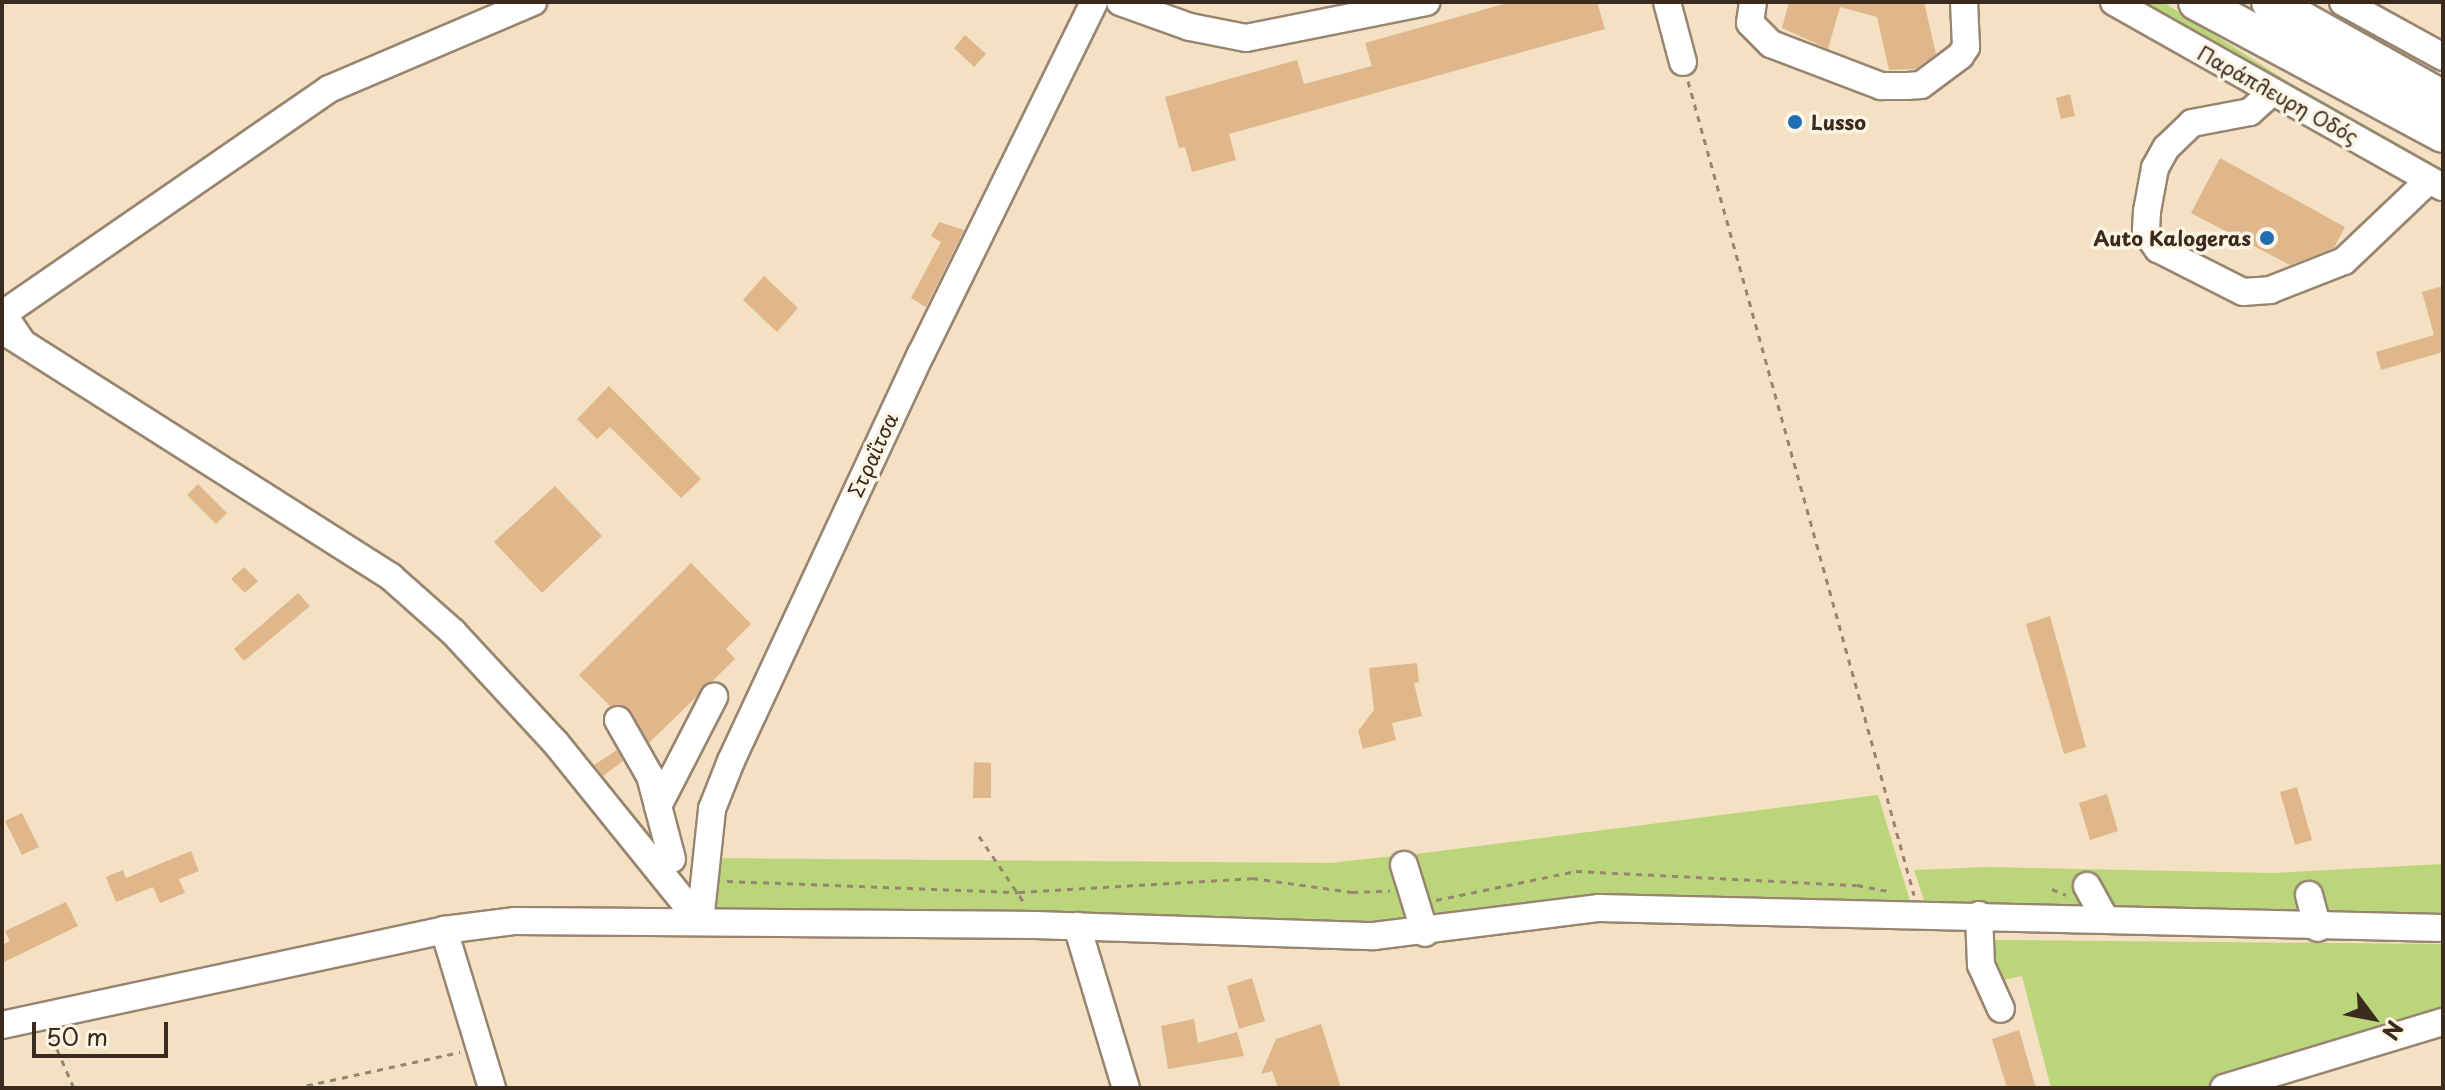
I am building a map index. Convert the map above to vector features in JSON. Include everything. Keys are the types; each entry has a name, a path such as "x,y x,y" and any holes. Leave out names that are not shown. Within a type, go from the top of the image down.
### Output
{"highway":[{"path":"2197,2 2257,38 2443,134"},
{"path":"2270,2 2443,99"},
{"path":"2257,38 2300,74 2438,174"}],"street":[{"path":"26,348 3,314 137,217 329,89 533,2"},
{"name":"Στραΐτσα","path":"700,922 712,809 921,354 1094,2"},
{"path":"1120,2 1190,27 1246,38 1426,2"},
{"path":"1667,2 1683,62"},
{"path":"1753,2 1750,23 1771,44 1881,86 1907,86 1921,85 1960,56 1966,47 1964,2"},
{"name":"Παράπλευρη Οδός","path":"2114,2 2272,92 2438,174"},
{"path":"2343,2 2443,57"},
{"path":"2272,92 2250,112 2192,123 2166,148 2155,168 2147,211 2146,232 2158,249 2243,292 2270,290 2344,261 2438,174"},
{"path":"2,330 391,577 453,632 555,742 659,859 700,922"},
{"path":"658,806 714,697"},
{"path":"618,720 650,776 658,806 659,859"},
{"path":"659,859 692,849 712,809"},
{"path":"1411,886 1425,933"},
{"path":"2087,886 2105,918"},
{"path":"2309,895 2318,928"},
{"path":"2,1025 444,930 515,921 1077,926 1425,933 1518,915 1599,908 1916,905 1979,915 2318,928 2443,928"},
{"path":"1979,915 1981,965 2001,1009"},
{"path":"1077,926 1126,1088"},
{"path":"444,930 492,1088"},
{"path":"2224,1088 2443,1022"}],"path":[{"path":"1683,62 1916,905"},
{"path":"979,836 1019,892"},
{"path":"703,880 1019,892 1252,878 1352,892 1576,871 1857,885 1916,905"},
{"path":"43,1016 74,1088"},
{"path":"295,1088 480,1048"}],"green space":[{"path":"2124,2 2163,2 2287,81 2443,169 2443,179"},
{"path":"1878,795 1914,914 1602,904 1441,927 1425,905 1408,855"},
{"path":"1393,856 1423,927 716,911 709,903 713,858 1331,863"},
{"path":"2443,864 2443,928 1929,916 1914,870 1988,867 2272,873"},
{"path":"1992,940 2443,944 2443,1025 2232,1088 2051,1088 2022,976 2002,980 1993,962"}],"building":[{"path":"1511,2 1597,2 1605,29 1229,134 1236,160 1192,172 1185,147 1179,148 1165,97 1297,60 1304,84 1372,66 1365,43"},
{"path":"1789,2 1924,2 1936,54 1915,69 1889,70 1877,17 1840,7 1828,49 1782,28"},
{"path":"965,35 986,54 974,67 954,48"},
{"path":"2070,94 2075,116 2061,119 2056,98"},
{"path":"2220,158 2345,227 2334,248 2290,265 2191,213"},
{"path":"939,222 964,230 926,307 911,298 941,242 931,236"},
{"path":"764,276 798,308 777,332 743,300"},
{"path":"2443,286 2443,352 2381,370 2376,352 2434,335 2422,292"},
{"path":"609,386 701,479 681,498 610,427 597,439 577,419"},
{"path":"198,484 227,513 216,524 187,495"},
{"path":"555,486 602,536 542,593 494,542"},
{"path":"691,563 751,624 726,649 735,659 649,743 627,707 610,706 579,675"},
{"path":"244,567 258,581 245,593 231,579"},
{"path":"298,593 310,606 244,661 234,649"},
{"path":"2050,616 2086,747 2064,754 2026,624"},
{"path":"1417,663 1419,682 1414,683 1422,716 1392,723 1396,740 1363,749 1358,731 1374,710 1369,668"},
{"path":"617,750 623,761 603,776 594,765"},
{"path":"974,762 991,763 991,798 973,798"},
{"path":"2297,787 2312,840 2295,845 2280,792"},
{"path":"2107,794 2118,831 2090,840 2079,803"},
{"path":"22,813 39,847 22,855 5,821"},
{"path":"191,851 199,871 179,879 185,893 160,903 153,887 116,902 106,877 123,870 126,878"},
{"path":"66,902 78,926 2,963 2,945 10,941 5,931"},
{"path":"1252,978 1265,1021 1239,1029 1227,986"},
{"path":"1194,1019 1198,1043 1237,1032 1244,1056 1168,1069 1161,1026"},
{"path":"1321,1024 1341,1088 1278,1088 1272,1071 1261,1074 1276,1039"},
{"path":"2019,1030 2036,1088 2007,1088 1992,1039"}],"place":[{"name":"Lusso","path":"1795,122"},
{"name":"Auto Kalogeras","path":"2267,238"}]}
